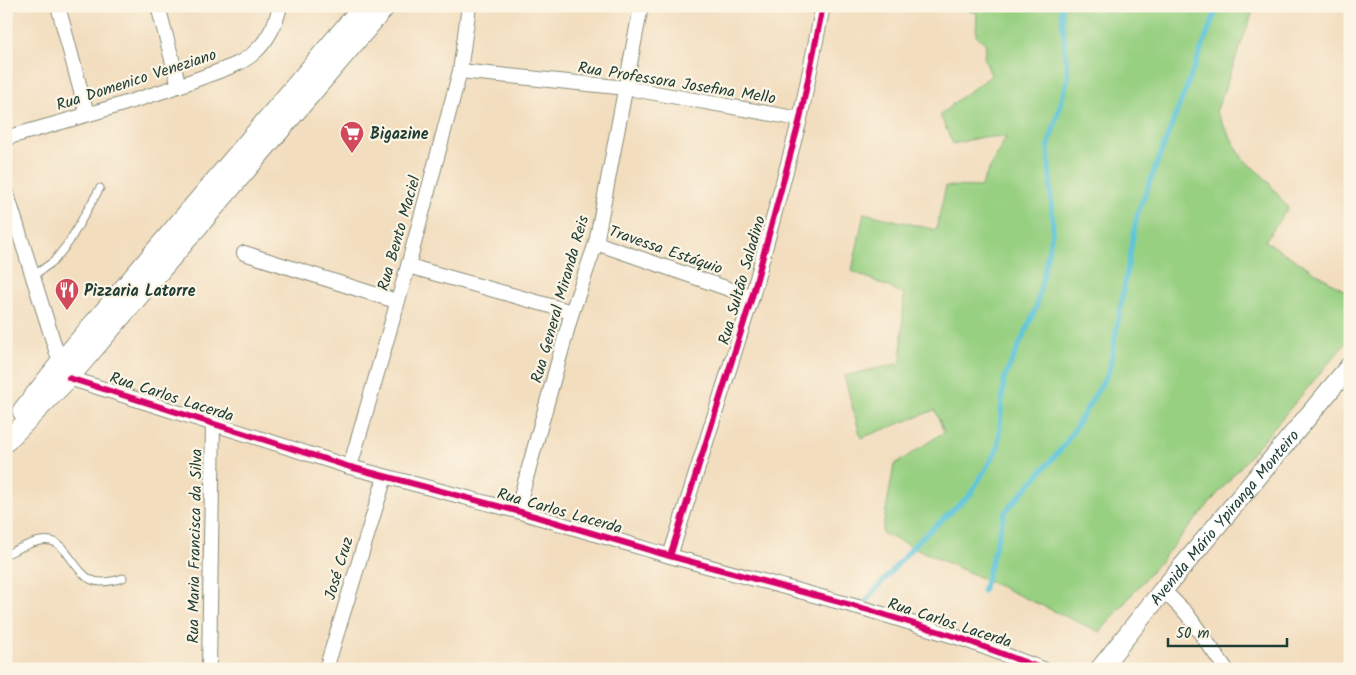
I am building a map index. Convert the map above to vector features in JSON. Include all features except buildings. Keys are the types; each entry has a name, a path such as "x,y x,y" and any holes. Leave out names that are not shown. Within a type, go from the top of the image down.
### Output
{"main road":[{"path":"291,104 362,6"},
{"path":"6,442 64,370 291,104 386,6"},
{"name":"Avenida Mário Ypiranga Monteiro","path":"1100,669 1163,590 1350,366"},
{"path":"6,431 64,370"}],"street":[{"path":"58,6 87,114"},
{"path":"158,6 179,86"},
{"name":"Rua Domenico Veneziano","path":"6,138 179,86 238,64 254,53 268,38 278,18 280,6"},
{"name":"Rua Bento Maciel","path":"350,467 396,301 408,266 460,71 469,6"},
{"name":"Rua General Miranda Reis","path":"517,512 572,312 596,243 627,88 641,6"},
{"name":"Rua Sultão Saladino","path":"670,556 752,297 800,119 823,6"},
{"name":"Rua Professora Josefina Mello","path":"460,71 627,88 800,119"},
{"path":"7,194 64,370"},
{"name":"Travessa Estáquio","path":"596,243 752,297"},
{"path":"244,253 396,301"},
{"path":"408,266 572,312"},
{"name":"Rua Carlos Lacerda","path":"64,370 213,424 350,467 887,616 960,638 1043,669"},
{"name":"Rua Maria Francisca da Silva","path":"209,669 213,424"},
{"name":"José Cruz","path":"326,669 385,477"},
{"path":"1163,590 1187,614 1226,669"}],"lane":[{"path":"33,276 54,261 69,242 100,188"},
{"path":"6,554 40,541 49,540 62,547 84,574 92,580 108,583 123,578"}],"green space":[{"path":"966,6 1255,6 1216,112 1243,159 1265,178 1288,208 1265,241 1350,294 1350,338 1100,632 882,533 894,465 944,432 935,410 861,438 844,376 901,363 904,294 852,271 864,213 936,230 946,186 980,187 1006,137 982,137 953,144 940,115 961,97 991,76 984,57 986,44 976,36 977,13 966,10"}],"waterway":[{"path":"865,602 917,542 970,495 998,448 1004,379 1036,308 1053,229 1048,148 1068,78 1061,6"},
{"path":"983,591 1005,512 1064,446 1109,372 1137,215 1218,6"}],"cycle path":[{"path":"670,556 752,297 800,119 823,6"},
{"path":"69,378 350,467 517,511 670,556 869,610 960,638 1043,669"}],"place":[{"name":"Bigazine","path":"352,154"},
{"name":"Pizzaria Latorre","path":"67,311"}]}
